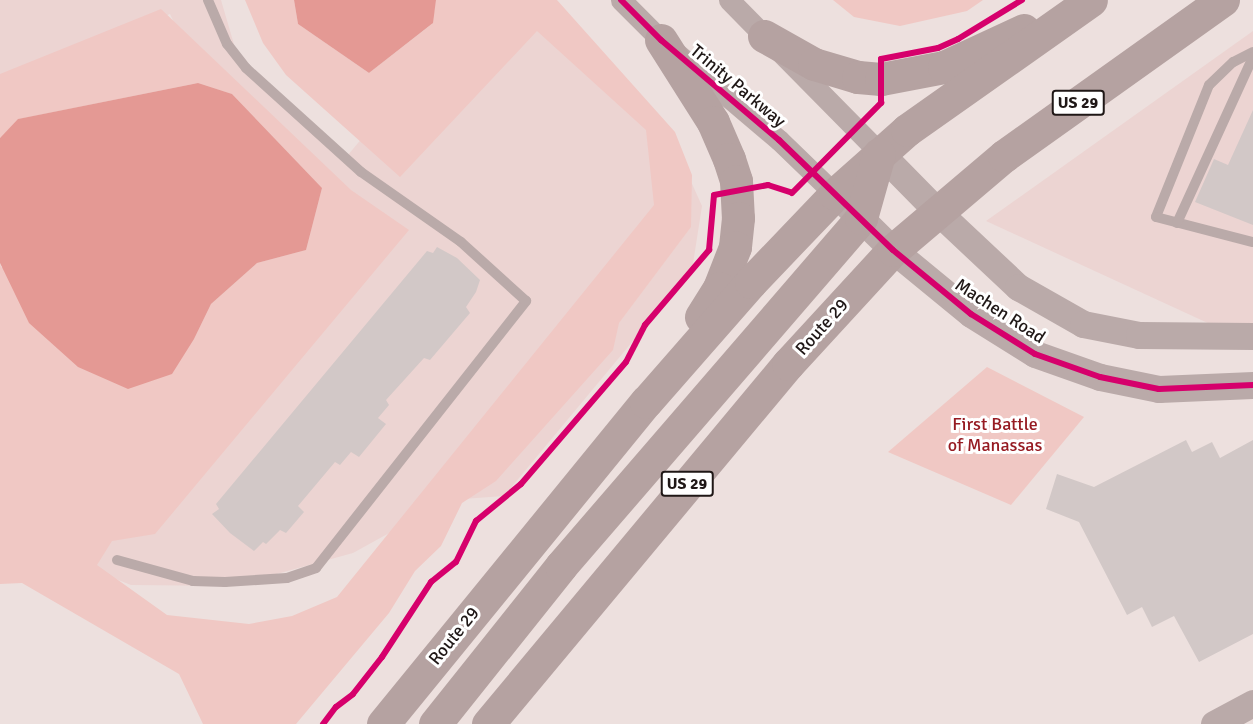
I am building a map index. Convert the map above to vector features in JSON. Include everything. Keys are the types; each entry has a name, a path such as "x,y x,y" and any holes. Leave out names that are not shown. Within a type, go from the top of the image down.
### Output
{"main road":[{"path":"764,36 814,64 858,77 881,79 944,68 1084,0"},
{"name":"Route 29","path":"383,724 646,402 751,282 835,194 880,153 951,97 1091,0"},
{"name":"Route 29","path":"488,724 788,364 893,250 1004,156 1223,0"},
{"path":"646,402 720,288 735,247 738,218 736,181 729,159 712,122 661,40"},
{"path":"435,724 561,566 861,218 880,153"}],"street":[{"name":"Trinity Parkway","path":"621,0 661,40 779,140 835,194"},
{"path":"729,0 880,153"},
{"name":"Machen Road","path":"880,153 937,211 1018,287 1083,324 1139,335 1253,336"},
{"name":"Machen Road","path":"835,194 893,250 971,314 1035,354 1100,377 1160,389 1253,385"},
{"path":"1214,724 1253,703"}],"lane":[{"path":"117,560 193,581 225,582 287,578 316,568 526,301 461,242 361,172 246,68 227,44 208,0"},
{"path":"1253,55 1233,62 1209,85 1156,218 1253,242"},
{"path":"1178,223 1253,55"}],"shaded area":[{"path":"0,0 221,0 238,58 343,161 477,0 545,0 663,119 702,206 692,270 504,496 449,500 353,553 233,586 131,585 60,557 198,72 170,14 0,83"},
{"path":"294,0 436,0 433,23 369,73 298,24"},
{"path":"1253,31 1253,339 1236,336 986,221"},
{"path":"198,83 232,94 322,188 306,250 257,263 211,304 194,339 172,374 128,389 78,367 29,323 0,263 0,138 18,119"}],"green space":[{"path":"245,0 294,0 298,24 369,73 432,24 436,0 557,0 675,132 692,175 691,227 619,323 613,350 496,481 462,503 441,546 415,571 389,613 296,724 203,724 179,674 22,583 0,584 0,263 1,267 194,339 211,304 257,263 306,250 322,188 232,94 198,83 19,119 0,138 0,74 161,9 351,190 409,230 155,534 112,541 97,565 167,615 249,624 292,616 337,597 654,205 646,130 537,31 400,177 286,75 263,43"},
{"path":"833,0 983,0 967,11 900,26 854,17"},
{"name":"First Battle of Manassas","path":"987,367 1084,417 1011,505 888,452"}],"building":[{"path":"1253,110 1253,225 1195,202 1214,159 1228,165"},
{"path":"437,247 457,258 480,280 476,292 466,307 470,313 430,360 424,358 386,400 389,405 378,418 386,424 359,457 351,452 340,465 335,462 298,506 304,512 286,533 280,530 266,544 263,542 254,551 230,533 212,514 219,509 216,504 427,251 433,253"},
{"path":"1186,440 1192,452 1212,442 1220,458 1253,440 1253,634 1199,662 1174,616 1152,627 1142,607 1127,615 1079,522 1046,509 1057,474 1094,487"}],"cycle path":[{"path":"621,0 661,40 779,140 893,250 971,314 1035,354 1100,377 1159,389 1253,385"},
{"path":"323,724 336,707 353,694 382,657 431,582 456,562 476,521 521,484 626,362 645,325 709,250 714,195 768,185 792,193 881,103 881,59 938,48 958,39 1022,0"}]}
